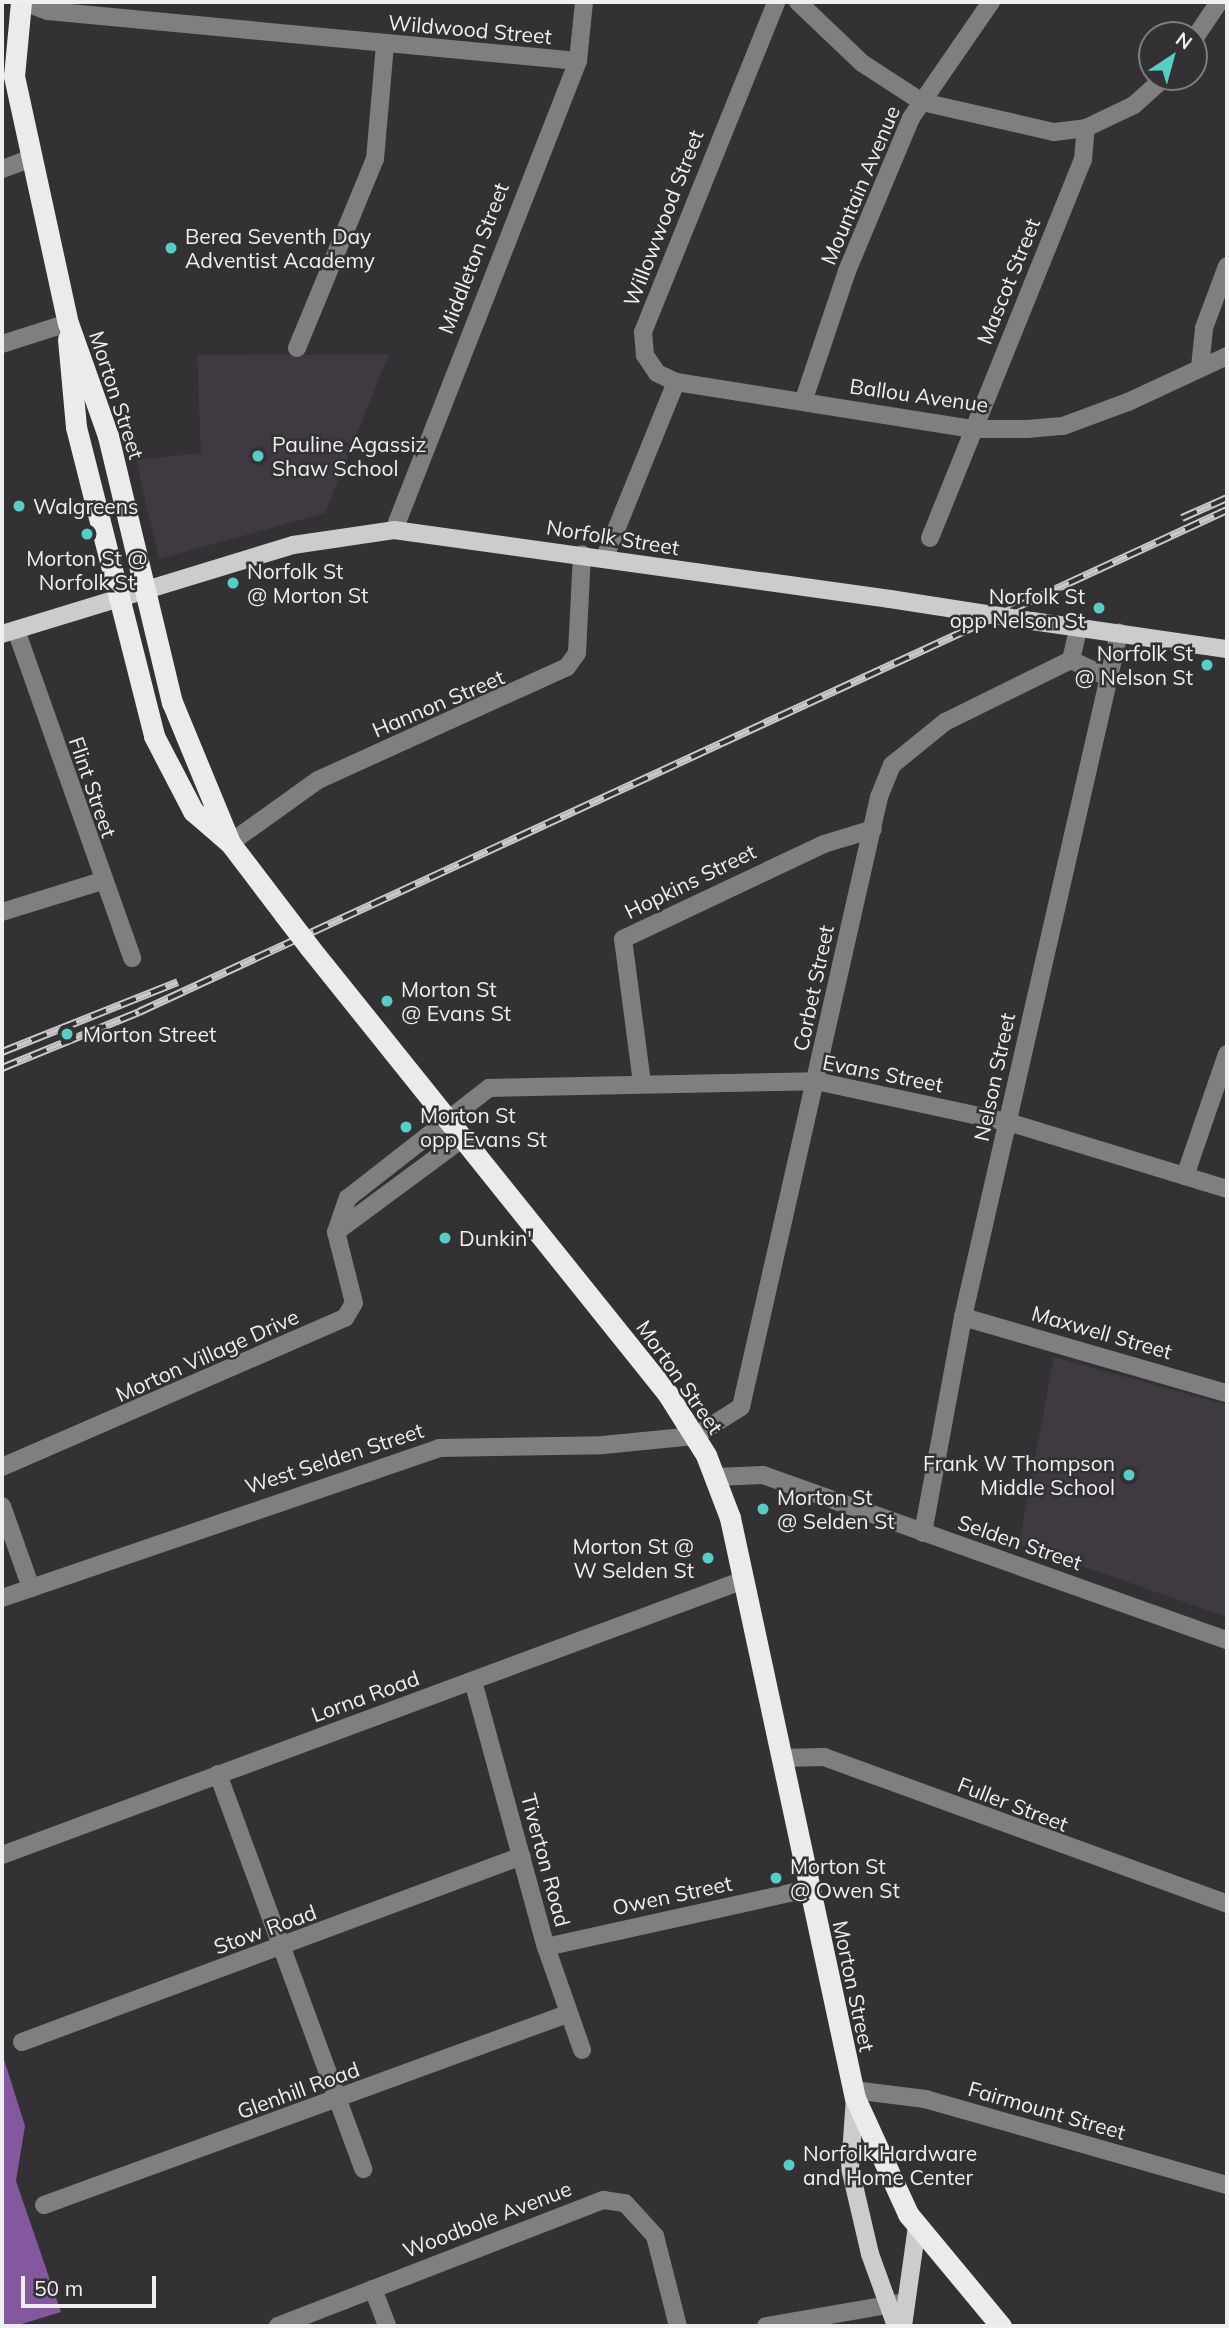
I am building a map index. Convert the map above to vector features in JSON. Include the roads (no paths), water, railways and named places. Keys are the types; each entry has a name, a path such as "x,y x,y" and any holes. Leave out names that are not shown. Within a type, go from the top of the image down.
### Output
{"highway":[{"name":"Morton Street","path":"22,2 12,64 30,159 68,323 100,408 175,713 230,843"},
{"name":"Morton Street","path":"68,323 72,405 116,597 159,747 193,811 230,843 310,948 463,1138 695,1436 716,1477 744,1580 808,1889 859,2092 916,2227 1001,2326"}],"main road":[{"name":"Norfolk Street","path":"9,632 145,586 293,545 394,530 582,554 1227,649"},
{"name":"Morton Street","path":"859,2092 850,2168 886,2304 896,2326"},
{"path":"903,2326 916,2227"}],"street":[{"name":"Wildwood Street","path":"22,2 48,11 578,61"},
{"name":"Middleton Street","path":"394,530 578,61 584,2"},
{"name":"Willowwood Street","path":"677,382 657,373 645,355 643,332 776,2"},
{"path":"798,2 862,63 922,102 1054,132 1086,128 1134,105 1150,91"},
{"name":"Mountain Avenue","path":"803,402 846,271 922,102 991,2"},
{"path":"1206,21 1219,2"},
{"path":"297,348 375,159 385,44"},
{"name":"Mascot Street","path":"930,538 1083,160 1086,128"},
{"path":"2,169 30,159"},
{"path":"1200,367 1204,328 1227,266"},
{"path":"2,344 68,323"},
{"name":"Ballou Avenue","path":"677,382 973,429 1063,426 1227,356"},
{"path":"605,558 677,382"},
{"name":"Hannon Street","path":"230,843 318,780 567,667 577,653 582,554"},
{"path":"1079,626 1071,660 1106,676"},
{"name":"Flint Street","path":"9,632 132,958"},
{"name":"Nelson Street","path":"923,1533 963,1317 1106,676 1119,633"},
{"name":"Corbet Street","path":"695,1436 741,1407 880,797 904,749 945,722 1071,660"},
{"name":"Hopkins Street","path":"642,1083 623,939 776,865 873,829"},
{"path":"2,912 102,881"},
{"path":"1185,1176 1227,1054"},
{"name":"Evans Street","path":"446,1119 497,1086 816,1081 1008,1122 1227,1189"},
{"path":"336,1232 348,1198 446,1119"},
{"path":"336,1232 463,1138"},
{"name":"Morton Village Drive","path":"2,1467 345,1318 354,1303 336,1232"},
{"name":"Maxwell Street","path":"963,1317 1227,1393"},
{"name":"West Selden Street","path":"2,1598 439,1448 603,1445 695,1436"},
{"name":"Selden Street","path":"716,1477 762,1475 1227,1640"},
{"path":"2,1506 30,1588"},
{"name":"Lorna Road","path":"2,1854 744,1580"},
{"name":"Tiverton Road","path":"472,1681 546,1947 567,2014 582,2050"},
{"name":"Fuller Street","path":"782,1758 824,1758 1227,1904"},
{"path":"218,1774 363,2169"},
{"name":"Stow Road","path":"22,2042 281,1948 522,1856"},
{"name":"Owen Street","path":"546,1947 808,1889"},
{"name":"Glenhill Road","path":"44,2205 339,2100 567,2014"},
{"name":"Fairmount Street","path":"859,2092 1227,2185"},
{"name":"Woodbole Avenue","path":"278,2326 551,2215 616,2200 643,2216 655,2236 678,2326"},
{"path":"373,2289 387,2326"},
{"path":"766,2326 905,2302"}],"railway":[{"path":"1182,518 1227,498"},
{"path":"2,1068 139,1012 1227,510"},
{"path":"2,1052 178,982"}],"place":[{"name":"Berea Seventh Day Adventist Academy","path":"171,248"},
{"name":"Pauline Agassiz Shaw School","path":"258,456"},
{"name":"Walgreens","path":"19,506"},
{"name":"Morton St @ Norfolk St","path":"87,534"},
{"name":"Norfolk St @ Morton St","path":"233,583"},
{"name":"Norfolk St opp Nelson St","path":"1099,608"},
{"name":"Norfolk St @ Nelson St","path":"1207,665"},
{"name":"Morton St @ Evans St","path":"387,1001"},
{"name":"Morton Street","path":"67,1034"},
{"name":"Morton St opp Evans St","path":"406,1127"},
{"name":"Dunkin'","path":"445,1238"},
{"name":"Frank W Thompson Middle School","path":"1129,1475"},
{"name":"Morton St @ Selden St","path":"763,1509"},
{"name":"Morton St @ W Selden St","path":"708,1558"},
{"name":"Morton St @ Owen St","path":"776,1878"},
{"name":"Norfolk Hardware and Home Center","path":"789,2165"}]}
